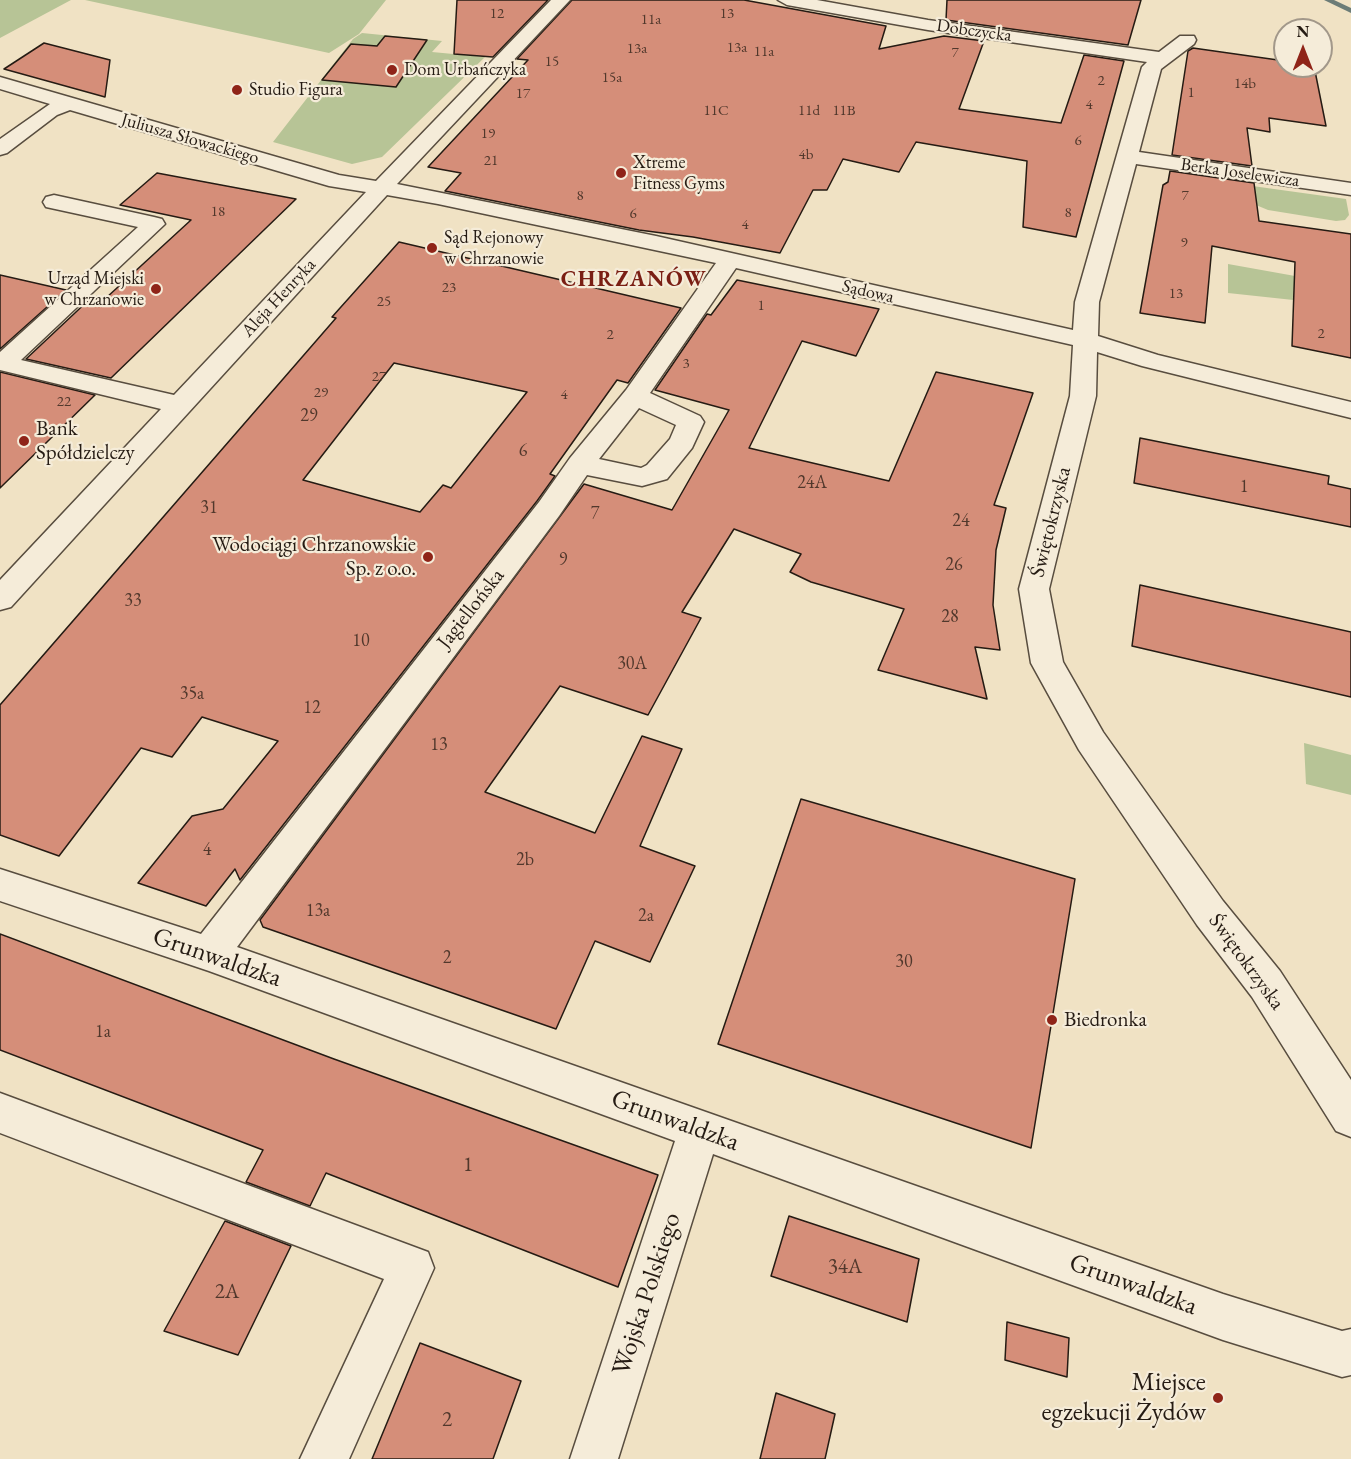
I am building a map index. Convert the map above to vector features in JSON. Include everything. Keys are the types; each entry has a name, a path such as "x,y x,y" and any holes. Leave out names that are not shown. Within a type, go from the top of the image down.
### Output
{"street":[{"name":"Aleja Henryka","path":"0,599 382,188 561,0"},
{"name":"Dobczycka","path":"787,0 931,18 1161,58"},
{"name":"Świętokrzyska","path":"1187,40 1161,58 1152,68 1087,302 1083,396 1034,589 1047,663 1091,741 1210,913 1266,984 1351,1117"},
{"name":"Juliusza Słowackiego","path":"0,83 337,181 382,188"},
{"path":"0,149 50,111 66,104"},
{"name":"Berka Joselewicza","path":"1129,157 1351,189"},
{"name":"Sądowa","path":"382,188 574,226 1087,341 1150,361 1351,410"},
{"path":"54,202 154,224 3,363 180,405"},
{"name":"Jagiellońska","path":"208,954 549,509 580,464 635,396 729,261"},
{"path":"580,464 642,477 657,472 682,442 691,422 635,396"},
{"name":"Grunwaldzka","path":"0,885 208,954 1223,1317 1342,1354 1351,1352"},
{"path":"0,1113 412,1268 324,1459"},
{"name":"Wojska Polskiego","path":"594,1459 700,1129"}],"green space":[{"path":"0,0 71,0 0,38"},
{"path":"85,0 386,0 359,34 329,53"},
{"path":"362,33 442,41 432,52 485,57 382,157 352,164 273,142 353,39"},
{"path":"1238,184 1346,199 1349,215 1345,220 1336,221 1268,210 1256,205"},
{"path":"1228,264 1295,276 1340,305 1228,293"},
{"path":"1304,743 1351,755 1351,795 1306,784"}],"building":[{"path":"457,0 548,0 493,57 454,54"},
{"path":"572,0 744,0 886,26 879,49 944,36 984,41 959,109 1061,123 1084,55 1124,61 1076,237 1023,227 1027,161 916,142 899,172 843,159 827,190 813,190 780,253 639,230 445,191 461,173 428,167 528,60 517,59"},
{"path":"947,0 1141,0 1128,45 946,20"},
{"path":"385,36 427,40 396,87 322,80 351,44 377,46"},
{"path":"44,43 110,60 105,97 4,69"},
{"path":"1193,48 1273,59 1273,78 1316,78 1326,126 1269,118 1270,132 1247,128 1252,166 1172,155 1188,51"},
{"path":"1170,171 1254,183 1259,221 1351,234 1351,358 1292,346 1295,262 1212,246 1205,323 1140,313 1163,185 1168,182"},
{"path":"157,173 296,199 111,378 26,359 93,296 106,298 191,220 120,205"},
{"path":"399,242 681,308 628,383 617,380 550,474 555,476 537,501 240,880 235,869 206,906 138,883 192,816 223,809 278,741 202,717 172,757 141,748 59,856 0,835 0,705 336,318 332,317","holes":["394,363 527,392 451,488 443,485 420,512 303,480"]},
{"path":"0,275 66,290 0,349"},
{"path":"737,280 879,309 856,356 802,341 749,448 889,481 936,372 1033,393 994,505 1006,508 996,550 993,605 1000,650 975,647 987,699 878,670 904,609 811,582 790,572 801,554 734,529 682,612 701,618 648,715 560,686 485,792 595,833 642,736 682,749 640,846 695,866 650,962 595,941 556,1029 263,927 260,920 584,484 672,510 729,410 655,390 707,314 711,315"},
{"name":"Bank Spółdzielczy","path":"0,372 95,395 0,488"},
{"path":"1140,438 1329,476 1328,484 1351,489 1351,527 1134,483"},
{"path":"1140,585 1351,632 1351,697 1132,646"},
{"path":"801,799 1075,879 1031,1148 718,1044"},
{"path":"0,934 334,1059 658,1175 618,1287 326,1173 310,1206 246,1182 263,1150 0,1050"},
{"path":"789,1216 919,1259 907,1322 771,1276"},
{"path":"225,1221 291,1246 238,1355 164,1331"},
{"path":"1007,1322 1069,1338 1067,1377 1005,1360"},
{"path":"420,1343 521,1381 493,1459 372,1459"},
{"path":"776,1393 835,1414 825,1459 760,1459"}],"waterway":[{"path":"1328,0 1351,11"}],"place":[{"name":"Dom Urbańczyka","path":"392,70"},
{"name":"Studio Figura","path":"237,90"},
{"name":"Xtreme Fitness Gyms","path":"621,173"},
{"name":"Sąd Rejonowy w Chrzanowie","path":"432,248"},
{"name":"Urząd Miejski w Chrzanowie","path":"156,289"},
{"name":"Bank Spółdzielczy","path":"24,441"},
{"name":"Wodociągi Chrzanowskie Sp. z o.o.","path":"428,557"},
{"name":"Biedronka","path":"1052,1020"},
{"name":"Miejsce egzekucji Żydów","path":"1218,1398"}],"district":[{"name":"CHRZANÓW","path":"634,280"}]}
